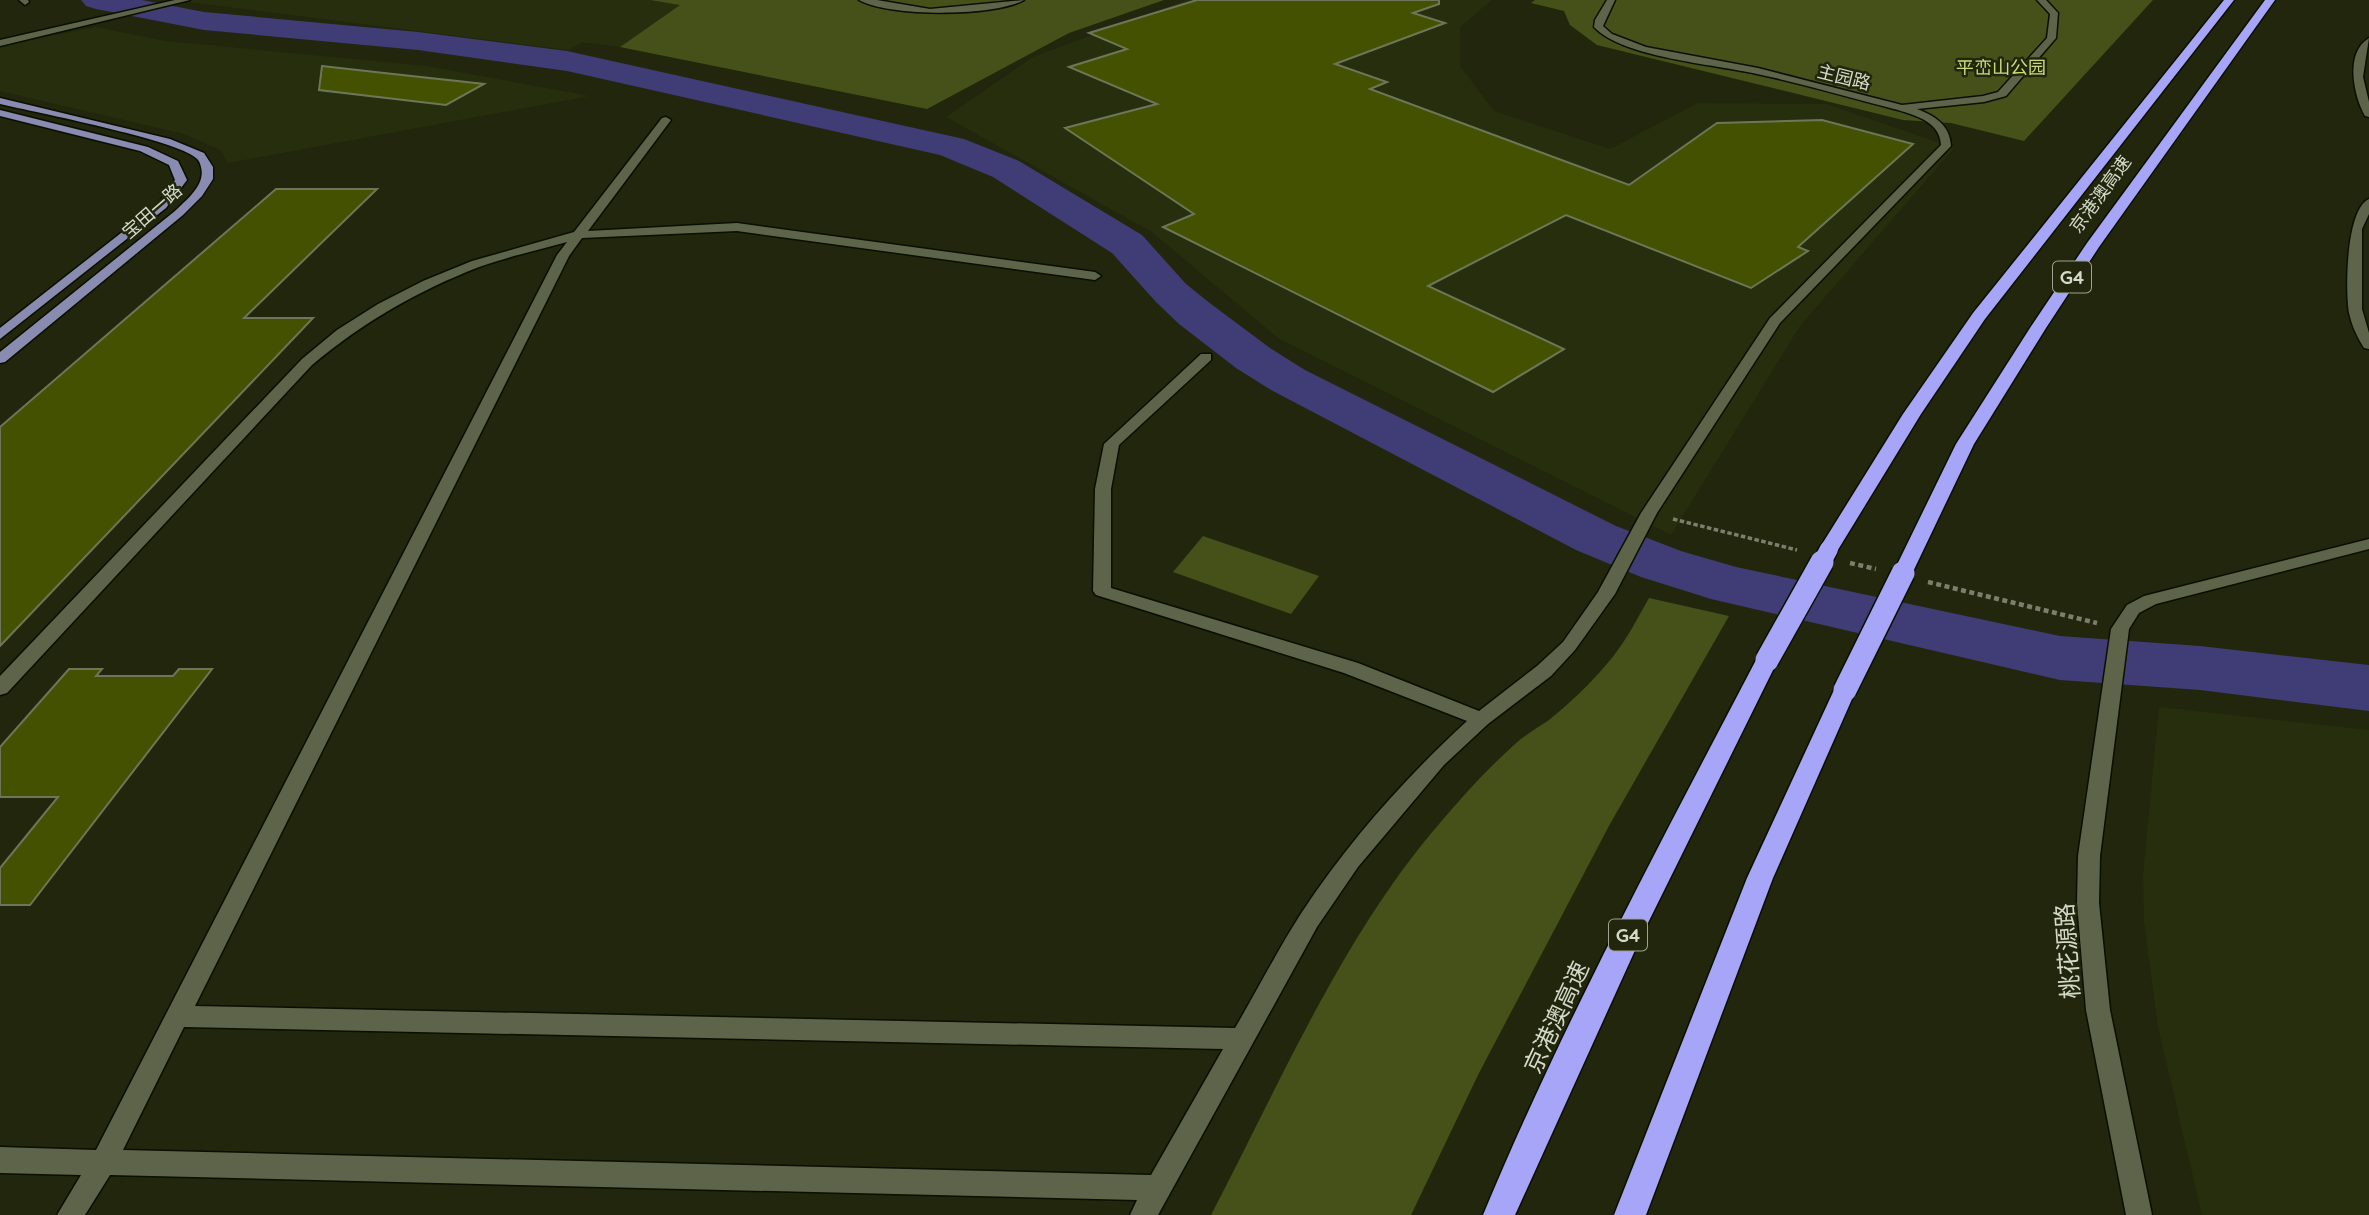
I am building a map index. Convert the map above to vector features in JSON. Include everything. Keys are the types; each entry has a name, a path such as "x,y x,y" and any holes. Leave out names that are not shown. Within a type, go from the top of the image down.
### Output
{"highway":[{"name":"京港澳高速","path":"1499,1215 1545,1109 1668,850 1767,660 1829,549 1912,414 1979,316 2229,0"},
{"name":"京港澳高速","path":"1630,1215 1760,878 1845,690 1965,444 2092,246 2270,0"}],"main road":[{"name":"宝田一路","path":"0,100 186,148 200,155 207,167 207,179 198,194 179,213 0,359"},
{"name":"宝田一路","path":"0,113 144,149 174,163 181,180 162,206 0,335"}],"street":[{"path":"0,43 186,0"},
{"path":"863,0 930,12 984,8 1020,0"},
{"name":"主园路","path":"1611,0 1599,19 1598,27 1609,36 1635,47 1758,71 1902,108 1984,99 2002,94 2051,38 2053,13 2041,0"},
{"path":"2369,41 2358,64 2357,79 2369,114"},
{"path":"1143,1215 1309,920 1350,861 1410,789 1481,719 1515,696 1569,646 1590,620 1649,513 1775,321 1946,146 1946,135 1941,126 1902,108"},
{"path":"70,1215 103,1163 557,267 578,235 666,120"},
{"path":"2369,202 2356,229 2355,309 2360,329 2369,345"},
{"path":"0,688 307,362 342,333 383,307 476,264 578,235 737,227 1095,275"},
{"path":"1206,357 1112,444 1103,489 1102,591 1351,668 1481,719"},
{"name":"桃花源路","path":"2139,1215 2098,1010 2089,928 2089,856 2120,629 2133,609 2150,600 2369,544"},
{"path":"178,1016 1241,1039"},
{"path":"0,1160 1158,1188"}],"shaded area":[{"path":"174,0 650,0 681,4 620,47 583,42 568,50"},
{"path":"1186,0 1492,0 1460,27 1460,66 1494,111 1610,149 1698,103 1827,104 1954,148 1800,326 1671,535 1278,338 1152,232 946,117 1033,57"},
{"path":"96,27 166,41 427,66 590,96 228,163 220,150 184,134 0,91 0,46"},
{"path":"2159,707 2369,730 2369,1215 2202,1215 2158,1027 2144,922 2143,876"}],"green space":[{"path":"650,0 1164,0 1069,33 927,109 620,47 680,5"},
{"name":"平峦山公园","path":"1535,0 2153,0 2024,141 1951,123 1903,120 1597,45 1570,25 1564,11 1531,3"},
{"path":"1203,536 1319,576 1291,614 1173,572"},
{"path":"1649,598 1729,616 1610,824 1479,1073 1411,1215 1211,1215 1340,966 1400,873 1443,819 1493,765 1518,741 1549,720 1586,687 1624,641"}],"building":[{"path":"1197,0 1439,0 1439,4 1413,13 1445,23 1335,64 1387,82 1370,89 1629,185 1717,123 1822,120 1913,144 1798,247 1808,251 1751,288 1566,215 1428,286 1564,349 1493,392 1163,227 1194,214 1065,128 1157,104 1069,67 1127,49 1089,33"},
{"path":"322,66 484,84 446,105 319,90"},
{"path":"276,189 377,189 244,318 313,318 0,646 0,427"},
{"path":"69,669 102,669 96,676 173,676 179,669 212,669 30,905 0,905 0,868 58,797 0,797 0,747"}],"waterway":[{"path":"96,0 204,21 418,41 567,61 951,147 1006,169 1127,244 1171,293 1195,314 1253,358 1288,380 1596,538 1661,564 1732,585 2060,658 2200,668 2369,688"}]}
